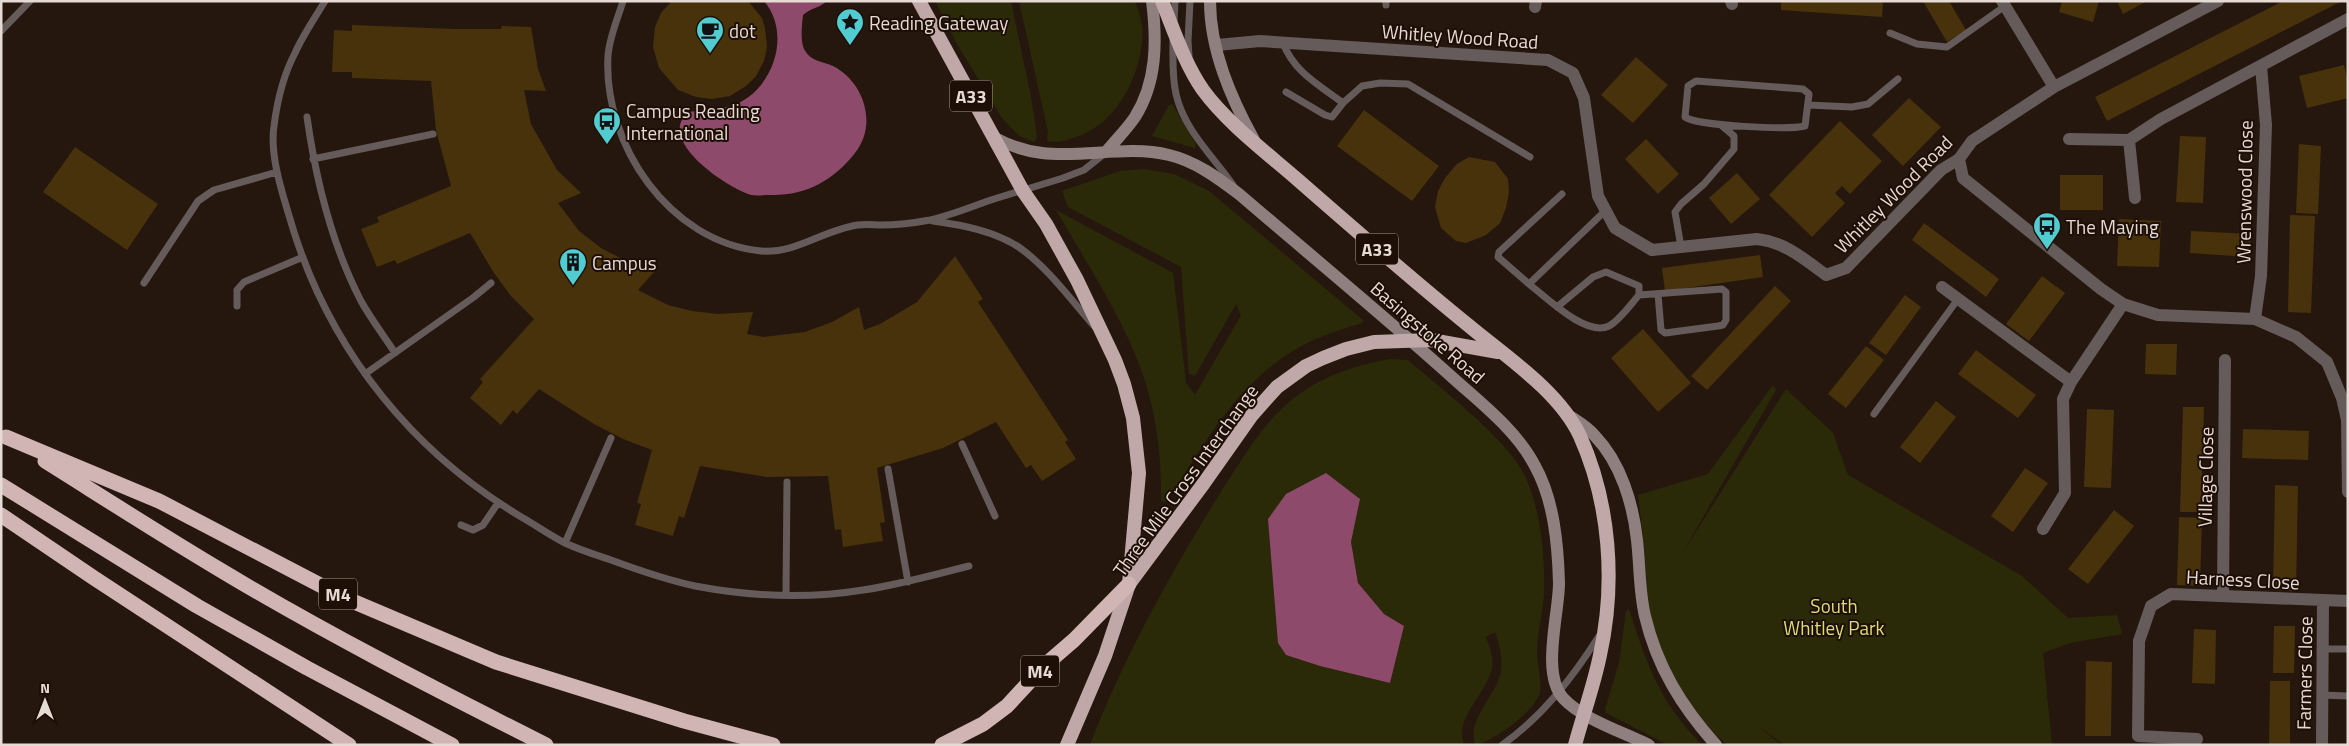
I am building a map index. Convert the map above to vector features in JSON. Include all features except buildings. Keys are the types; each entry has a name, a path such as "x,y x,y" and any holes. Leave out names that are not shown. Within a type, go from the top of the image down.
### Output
{"highway":[{"name":"Basingstoke Road","path":"1162,1 1192,72 1206,93 1255,142 1400,269 1501,353"},
{"name":"A33","path":"919,2 1023,191 1046,224 1106,339 1126,392 1138,451 1138,498 1129,584"},
{"name":"Three Mile Cross Interchange","path":"1067,745 1106,656 1129,584 1252,415 1276,387 1306,366 1337,352 1374,342 1411,340 1451,343 1501,353 1541,387 1564,412 1579,434 1589,460 1606,524 1608,561 1601,654 1575,745"},
{"name":"M4","path":"4,435 239,581 439,691 546,745"},
{"name":"M4","path":"4,435 159,501 346,598 496,662 684,721 773,745"},
{"path":"1,485 206,611 452,745"},
{"path":"1,515 349,745"},
{"name":"M4","path":"942,745 983,724 1007,706 1045,665 1074,640 1129,584"}],"main road":[{"path":"1106,152 1134,118 1151,82 1155,54 1152,1"},
{"name":"Basingstoke Road","path":"1210,1 1211,20 1229,91 1255,142"},
{"name":"Basingstoke Road","path":"995,138 1024,150 1042,153 1142,152 1169,155 1213,175 1239,194 1411,340 1513,435 1536,467 1548,500 1557,553 1559,585 1552,656 1553,671 1559,692"},
{"path":"1564,412 1594,434 1613,459 1629,500 1634,519 1642,602 1656,652 1675,692 1716,745"},
{"path":"1559,692 1570,704 1584,713 1649,745"}],"street":[{"name":"Whitley Wood Road","path":"1217,45 1260,41 1548,60 1573,73 1584,98 1598,196 1604,212 1615,228 1652,250 1757,239 1772,240 1787,247 1826,274 1835,273 1846,268 1941,170 1959,160 1972,141 2054,87 2218,1"},
{"path":"2004,4 2054,87"},
{"path":"2069,139 2129,140 2161,119 2348,19"},
{"name":"Wrenswood Close","path":"2255,319 2261,276 2266,125 2261,66"},
{"path":"2129,140 2135,198"},
{"path":"1959,160 1963,178 2101,289 2123,304 2158,315 2255,319 2296,338 2327,362 2345,398 2347,420 2346,485 2348,492"},
{"path":"1942,287 2071,382"},
{"path":"2043,529 2065,494 2063,399 2071,382 2123,304"},
{"name":"Village Close","path":"2223,595 2225,360"},
{"name":"Harness Close","path":"2197,739 2138,736 2139,641 2151,606 2171,594 2348,601"},
{"name":"Farmers Close","path":"2322,745 2323,601"}],"lane":[{"path":"325,1 294,54 279,98 273,129 277,172 302,258 337,330 377,392 418,438 467,480 498,503 565,543 632,568 693,585 743,592 786,594 860,591 908,582 969,566"},
{"path":"623,1 608,54 610,88 621,132 641,174 656,194 700,232 726,245 762,251 795,246 859,224 900,224 929,220 1084,170 1106,152"},
{"path":"1174,1 1174,80 1180,107 1200,142 1220,165 1239,194"},
{"path":"1190,1 1188,41 1192,72"},
{"path":"1,30 28,2"},
{"path":"1890,33 1917,44 1947,47 2004,4"},
{"path":"1283,43 1289,59 1299,70 1343,103"},
{"path":"1808,105 1852,107 1868,104 1898,79"},
{"path":"1696,81 1803,89 1809,94 1805,126 1798,128 1721,125 1691,121 1686,117 1688,86 1696,81"},
{"path":"1286,92 1325,116 1332,117 1343,103 1362,86 1380,83 1408,84 1530,157"},
{"path":"307,117 313,160 325,211 339,251 362,301 395,353"},
{"path":"1681,247 1675,212 1704,184 1734,149 1734,136 1721,125"},
{"path":"313,160 363,147 433,134"},
{"path":"144,283 198,201 214,190 277,172"},
{"path":"1562,194 1499,252 1498,257 1557,307 1591,327 1600,329 1611,325 1640,295 1722,289 1726,292 1726,320 1723,325 1665,333 1661,330 1658,294"},
{"path":"1530,284 1604,212"},
{"path":"929,220 963,225 982,231 1022,249 1060,287 1106,339"},
{"path":"237,306 237,290 244,282 302,258"},
{"path":"1557,307 1593,277 1606,272 1639,286 1640,295"},
{"path":"365,374 491,283"},
{"path":"1874,414 1958,299"},
{"path":"565,543 611,438"},
{"path":"962,444 995,516"},
{"path":"888,469 908,582"},
{"path":"786,594 787,482"},
{"path":"461,525 473,530 484,525 498,503"},
{"path":"1502,745 1536,718 1559,692 1580,666 1604,628"},
{"path":"2322,649 2348,649"},
{"path":"2321,695 2348,696"}],"green space":[{"path":"935,1 1011,1 1031,97 1037,136 1035,142 1019,136 1002,118 957,44"},
{"path":"1019,1 1135,1 1141,22 1142,38 1135,73 1121,101 1112,113 1088,132 1063,141 1047,141 1048,132"},
{"path":"1172,104 1196,144 1195,148 1152,136 1169,105"},
{"path":"1144,169 1174,174 1209,191 1363,320 1362,323 1313,340 1298,348 1257,378 1240,396 1209,436 1165,502 1161,501 1157,434 1151,401 1141,369 1113,308 1056,210 1173,273 1186,383 1195,395 1241,315 1236,304 1195,376 1189,374 1181,267 1068,207 1062,191 1120,171"},
{"path":"1390,359 1408,360 1488,429 1515,460 1524,474 1538,517 1544,563 1544,593 1537,653 1540,690 1535,702 1512,725 1492,738 1475,745 1475,725 1494,689 1501,670 1501,655 1495,632 1486,637 1492,655 1492,667 1485,686 1463,725 1464,745 1090,745 1118,679 1150,614 1222,490 1260,433 1278,412 1311,386 1349,369","holes":["1360,499 1351,542 1358,583 1384,614 1404,626 1390,683 1320,666 1286,655 1278,643"]},
{"name":"South Whitley Park","path":"1773,385 1776,390 1682,554 1786,389 1833,433 1848,475 2022,576 2068,618 2117,615 2122,634 2070,643 2043,653 2052,745 1784,745 1757,725 1781,745 1727,745 1708,727 1683,697 1656,638 1646,594 1644,546 1638,495 1708,474"},
{"path":"1629,610 1656,682 1675,713 1702,745 1668,745 1606,713 1605,709 1619,663 1626,611"}],"shaded area":[{"path":"764,1 827,1 803,15 802,36 804,49 813,59 833,66 853,82 860,93 866,117 866,129 862,142 855,153 837,172 828,179 806,190 783,195 751,195 726,183 698,161 687,148 681,135 681,123 689,112 731,106 745,99 758,89 767,76 774,61 777,46 777,30 773,15"},
{"path":"1326,473 1360,499 1351,542 1358,583 1384,614 1404,626 1390,683 1320,666 1286,655 1278,643 1268,519 1286,494"}],"place":[{"name":"Reading Gateway","path":"850,46"},
{"name":"dot","path":"710,54"},
{"name":"Campus Reading International","path":"607,145"},
{"name":"The Maying","path":"2047,250"},
{"name":"Campus","path":"573,286"}]}
